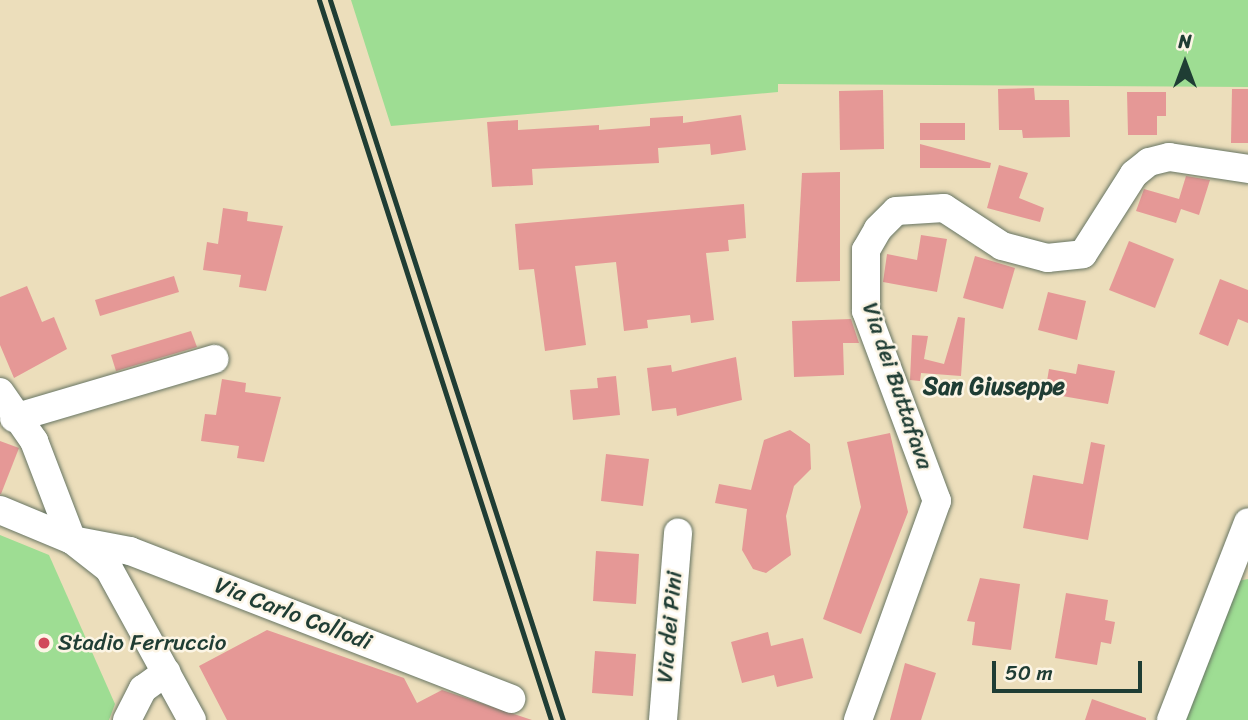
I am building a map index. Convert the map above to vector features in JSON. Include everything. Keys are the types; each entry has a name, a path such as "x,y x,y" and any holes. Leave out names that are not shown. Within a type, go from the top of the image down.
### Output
{"street":[{"name":"Via dei Buttafava","path":"858,720 937,501 866,311 866,250 878,229 896,211 944,208 1002,246 1047,258 1083,254 1134,174 1149,162 1169,157 1248,169"},
{"path":"14,418 215,359"},
{"path":"0,392 14,418 34,441 72,540"},
{"path":"0,510 72,540 109,569 192,720"},
{"path":"1171,720 1248,522"},
{"name":"Via dei Pini","path":"663,720 678,533"},
{"name":"Via Carlo Collodi","path":"72,540 131,551 511,699"},
{"path":"127,720 143,689 166,672"}],"green space":[{"path":"351,0 1248,0 1248,87 778,84 778,92 391,126"},
{"name":"Stadio Ferruccio","path":"0,535 49,555 115,704 109,720 0,720"},
{"path":"1248,579 1248,720 1177,720 1227,583"}],"building":[{"path":"1034,88 1035,100 1069,100 1070,137 1023,138 1022,130 999,130 998,89"},
{"path":"1232,89 1248,89 1248,143 1231,143"},
{"path":"883,90 884,149 840,150 839,91"},
{"path":"1127,92 1166,92 1166,116 1157,116 1157,135 1128,135"},
{"path":"741,115 746,150 711,155 710,144 658,148 659,163 532,169 533,185 492,187 487,122 518,120 518,130 599,125 599,130 650,126 650,118 683,116 683,123"},
{"path":"920,123 965,123 965,140 920,140"},
{"path":"920,144 991,163 990,168 920,168"},
{"path":"999,165 1028,173 1019,198 1044,208 1040,222 987,208"},
{"path":"840,172 840,281 796,282 802,173"},
{"path":"1186,176 1210,180 1199,215 1181,209 1176,223 1136,211 1144,189 1179,199"},
{"path":"744,204 746,238 728,240 729,251 706,253 714,320 691,323 690,315 647,320 648,328 624,331 616,262 575,266 586,345 545,351 534,269 519,270 515,224"},
{"path":"223,208 248,212 247,221 283,226 266,291 239,287 241,275 203,270 207,242 218,244"},
{"path":"921,235 947,239 937,292 883,282 887,254 917,260"},
{"path":"1129,241 1174,259 1155,308 1109,290"},
{"path":"975,256 1015,268 1003,309 963,298"},
{"path":"174,276 179,292 100,316 95,300"},
{"path":"1220,279 1248,290 1248,323 1238,319 1228,346 1199,334"},
{"path":"27,286 42,322 54,317 67,349 14,378 0,345 0,297"},
{"path":"1048,292 1086,301 1077,340 1038,330"},
{"path":"958,317 965,318 961,376 921,373 920,381 910,380 912,335 928,336 924,359 944,364"},
{"path":"851,319 859,343 843,343 844,375 794,377 792,321"},
{"path":"191,331 197,347 116,371 111,355"},
{"path":"736,357 742,400 677,416 676,408 652,411 647,368 671,365 672,372"},
{"path":"1078,364 1115,371 1108,404 1045,393 1049,369 1076,374"},
{"path":"616,376 620,415 573,420 570,390 598,388 597,378"},
{"path":"222,379 246,383 245,392 281,397 264,462 237,458 239,446 201,441 205,414 216,415"},
{"path":"790,430 810,444 811,469 794,486 786,516 791,555 766,573 753,569 742,550 747,509 715,503 719,484 751,490 764,440"},
{"path":"890,433 908,512 861,634 823,619 861,507 847,442"},
{"path":"0,441 19,448 1,494 0,494"},
{"path":"1091,442 1105,445 1088,540 1023,528 1033,475 1083,484"},
{"path":"606,454 649,459 643,506 601,501"},
{"path":"596,551 639,554 636,604 593,601"},
{"path":"980,578 1020,584 1011,650 972,645 975,622 967,621"},
{"path":"1066,593 1108,600 1105,620 1115,622 1111,644 1101,642 1097,665 1055,658"},
{"path":"267,630 404,678 417,703 442,690 532,720 227,720 199,666"},
{"path":"768,632 771,646 803,638 813,678 777,687 774,675 742,683 731,642"},
{"path":"595,651 636,654 633,696 592,693"},
{"path":"905,663 936,673 921,720 890,720"},
{"path":"1092,699 1146,718 1146,720 1085,720"}],"railway":[{"path":"319,0 551,720"},
{"path":"330,0 563,720"}],"place":[{"name":"Stadio Ferruccio","path":"44,643"}],"district":[{"name":"San Giuseppe","path":"994,387"}]}
